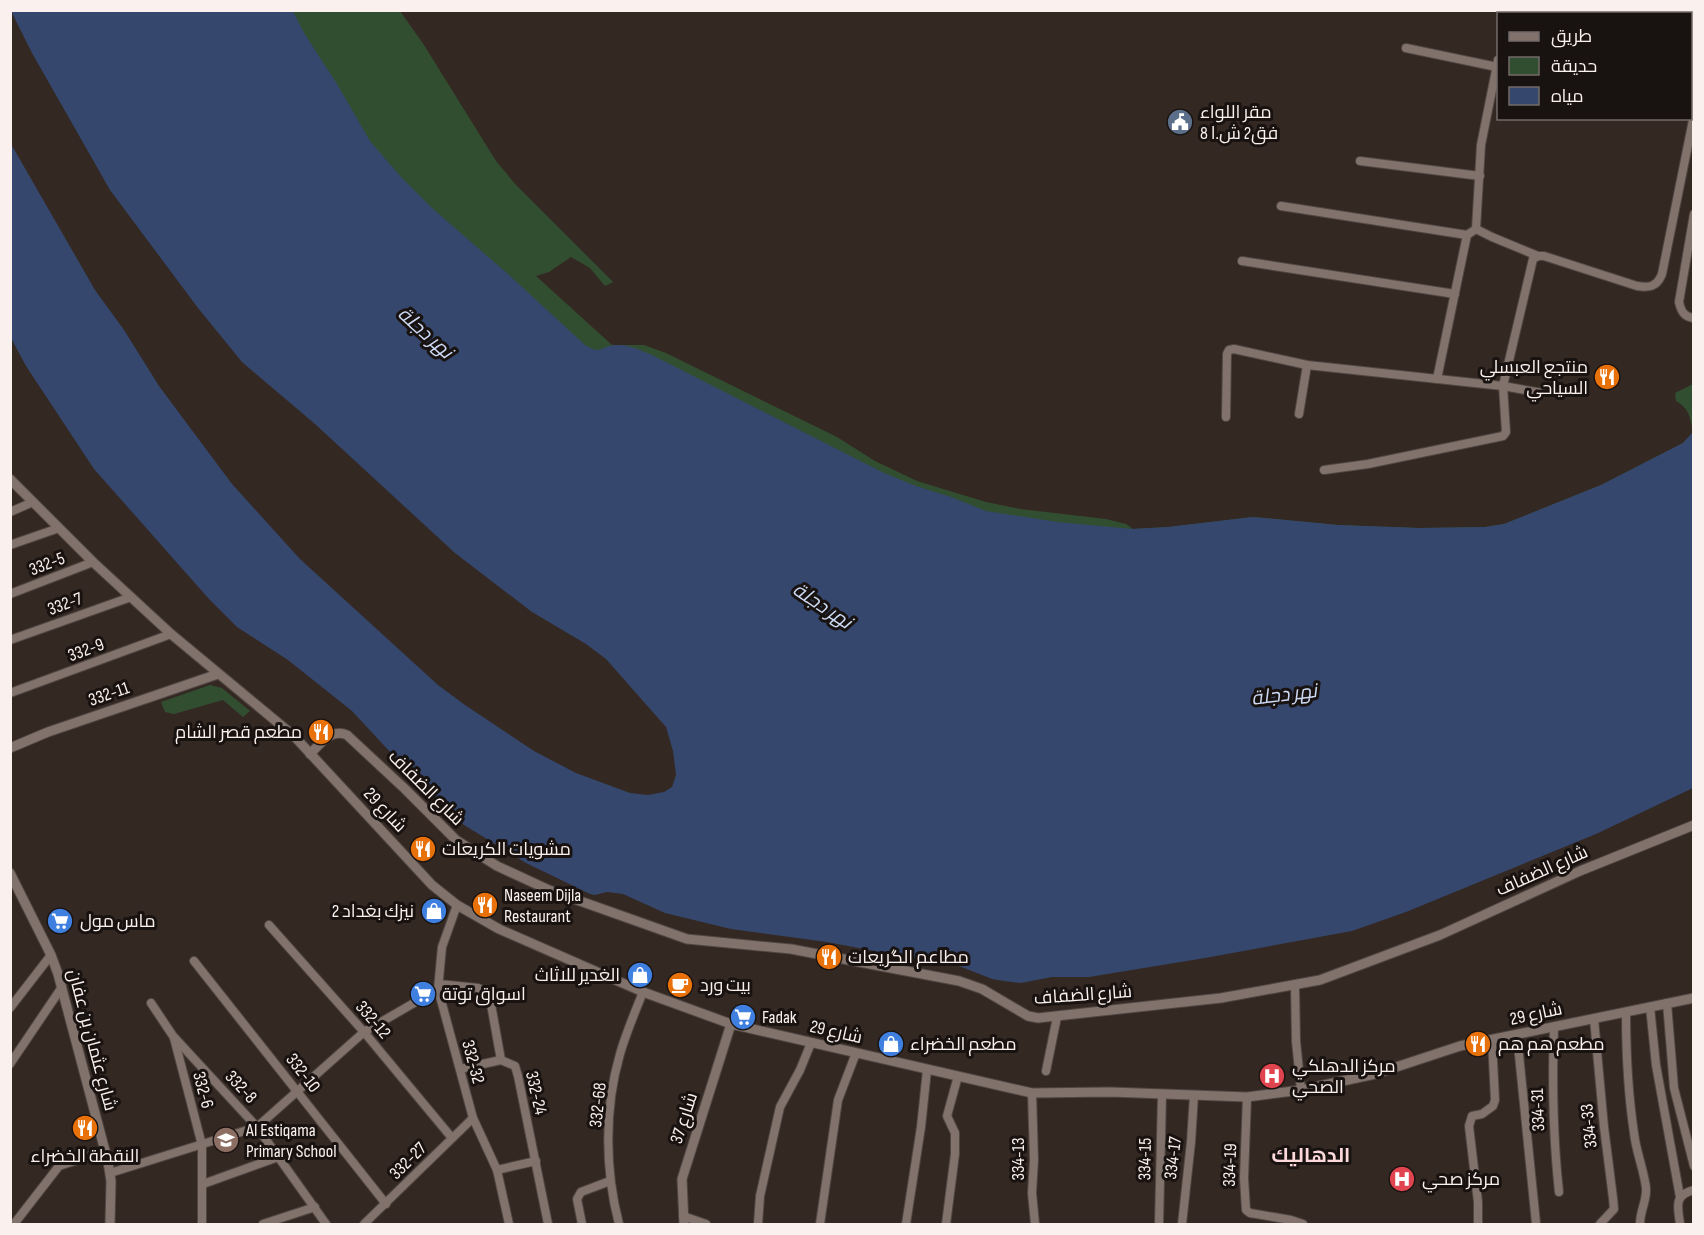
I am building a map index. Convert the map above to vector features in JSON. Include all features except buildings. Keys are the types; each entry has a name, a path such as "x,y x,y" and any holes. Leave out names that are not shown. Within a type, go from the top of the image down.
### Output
{"street":[{"path":"1406,48 1497,64"},
{"path":"1437,379 1467,236 1476,229 1481,144 1497,69"},
{"path":"1476,229 1538,256 1636,286 1650,287 1662,274 1694,115"},
{"path":"1360,161 1480,176"},
{"path":"1281,206 1467,236"},
{"path":"1694,214 1679,302 1681,311 1694,318"},
{"path":"1324,470 1368,464 1503,436 1506,432 1503,386 1533,259 1538,256"},
{"path":"1242,261 1455,294"},
{"path":"1226,417 1227,354 1234,349 1307,365 1503,386 1542,393"},
{"path":"1299,414 1307,365"},
{"name":"شارع 29","path":"10,479 130,597 218,674 283,726 432,885 457,904 499,929 643,992 731,1024 1032,1093 1247,1097 1301,1090 1375,1074 1460,1046 1694,998"},
{"path":"10,512 33,502"},
{"path":"10,545 59,528"},
{"name":"332-5","path":"10,594 93,562"},
{"name":"332-7","path":"10,640 130,597"},
{"name":"332-9","path":"10,693 171,634"},
{"name":"332-11","path":"11,748 48,732 218,674"},
{"name":"شارع الضفاف","path":"310,754 334,733 340,732 347,735 456,840 497,866 549,890 687,939 791,949 959,981 982,989 1028,1016 1057,1017 1203,1000 1295,986 1342,974 1440,935 1580,871 1694,825"},
{"name":"شارع عثمان بن عفان","path":"10,873 51,955 62,987 110,1173 110,1224"},
{"name":"332-32","path":"457,904 442,946 438,987 472,1118 496,1170 509,1224"},
{"name":"332-12","path":"270,924 452,1138"},
{"path":"10,1008 51,955"},
{"name":"332-10","path":"194,961 386,1204"},
{"path":"1295,986 1296,1041 1301,1090"},
{"path":"10,1064 62,987"},
{"path":"110,1173 257,1127 364,1032 438,987"},
{"name":"332-24","path":"438,987 478,988 489,993 501,1060 515,1066 517,1071 548,1224"},
{"name":"332-68","path":"619,1224 608,1163 611,1101 620,1054 643,992"},
{"name":"332-8","path":"151,1003 173,1036 257,1127 326,1224"},
{"path":"1667,1003 1674,1089 1694,1166"},
{"path":"1650,1007 1656,1065 1680,1197 1678,1204 1680,1224"},
{"path":"1626,1012 1626,1056 1634,1136 1646,1185 1646,1197 1640,1212 1640,1224"},
{"path":"1046,1071 1057,1017"},
{"name":"334-33","path":"1594,1019 1614,1209 1600,1224"},
{"name":"شارع 37","path":"684,1220 682,1179 731,1024"},
{"name":"334-31","path":"1554,1027 1553,1137 1559,1192"},
{"path":"1517,1035 1536,1223"},
{"name":"332-6","path":"173,1036 202,1145 202,1224"},
{"path":"1478,1224 1478,1202 1469,1126 1472,1116 1482,1114 1493,1106 1495,1100 1492,1040"},
{"path":"758,1224 760,1196 780,1107 800,1070 811,1043"},
{"path":"820,1224 838,1100 856,1053"},
{"path":"460,1070 501,1060"},
{"path":"906,1224 927,1070"},
{"path":"946,1224 955,1154 955,1132 947,1116 958,1076"},
{"name":"334-13","path":"1032,1093 1034,1160 1032,1193 1035,1224"},
{"name":"334-15","path":"1159,1224 1162,1094"},
{"name":"334-17","path":"1182,1224 1194,1095"},
{"name":"334-19","path":"1247,1097 1245,1210 1304,1224"},
{"name":"332-27","path":"364,1224 472,1118"},
{"path":"14,1224 59,1166 105,1151"},
{"path":"203,1184 278,1157"},
{"path":"496,1170 536,1161"},
{"path":"582,1224 577,1199 580,1192 610,1181"},
{"path":"1680,1197 1685,1192 1694,1190"},
{"path":"263,1224 315,1207"},
{"path":"684,1220 706,1224"}],"green space":[{"path":"288,11 400,11 424,45 496,161 516,185 613,282 605,286 590,268 571,257 549,272 536,276 612,345 644,345 666,353 837,437 875,461 917,481 986,502 1020,509 1106,519 1126,524 1133,529 1253,517 1338,525 1420,528 1485,527 1504,524 1601,485 1683,443 1693,432 1693,449 1506,533 1129,548 940,500 607,366 391,183"},
{"path":"1693,384 1693,432 1689,414 1676,401 1675,393"},
{"path":"210,685 222,688 250,711 243,717 223,700 174,714 165,712 161,702"}],"water":[{"name":"نهر دجلة","path":"11,11 293,11 370,141 400,176 432,208 585,345 598,350 612,345 625,345 650,354 884,473 986,511 1058,522 1132,529 1253,517 1338,525 1420,528 1485,527 1504,524 1601,485 1683,443 1693,432 1693,788 1596,834 1406,912 1352,931 1089,977 1052,977 1021,983 1004,981 992,979 954,964 827,942 731,929 665,913 623,894 607,892 590,894 526,863 464,825 419,783 352,711 288,660 237,627 209,599 94,469 26,366 11,338 11,144 95,290 124,330 159,386 232,484 300,559 438,685 534,751 576,773 630,793 648,795 664,792 672,787 676,775 673,751 666,727 606,659 586,644 532,612 455,553 315,424 242,362 198,308 110,190 32,53"}],"place":[{"name":"مقر اللواء 8 فق2 ش.ا","path":"1180,122"},
{"name":"منتجع العبسلي السياحي","path":"1607,377"},
{"name":"مطعم قصر الشام","path":"321,732"},
{"name":"مشويات الكريعات","path":"423,849"},
{"name":"Naseem Dijla Restaurant","path":"485,905"},
{"name":"نيزك بغداد 2","path":"434,911"},
{"name":"ماس مول","path":"60,921"},
{"name":"مطاعم الگريعات","path":"829,957"},
{"name":"الغدير للاثاث","path":"640,975"},
{"name":"بيت ورد","path":"680,985"},
{"name":"اسواق توتة","path":"423,994"},
{"name":"Fadak","path":"743,1017"},
{"name":"مطعم الخضراء","path":"891,1044"},
{"name":"مطعم هم هم","path":"1478,1044"},
{"name":"مركز الدهلكي الصحي","path":"1272,1076"},
{"name":"النقطة الخضراء","path":"85,1128"},
{"name":"Al Estiqama Primary School","path":"226,1140"},
{"name":"مركز صحي","path":"1402,1179"}],"district":[{"name":"الدهاليك","path":"1311,1156"}]}
